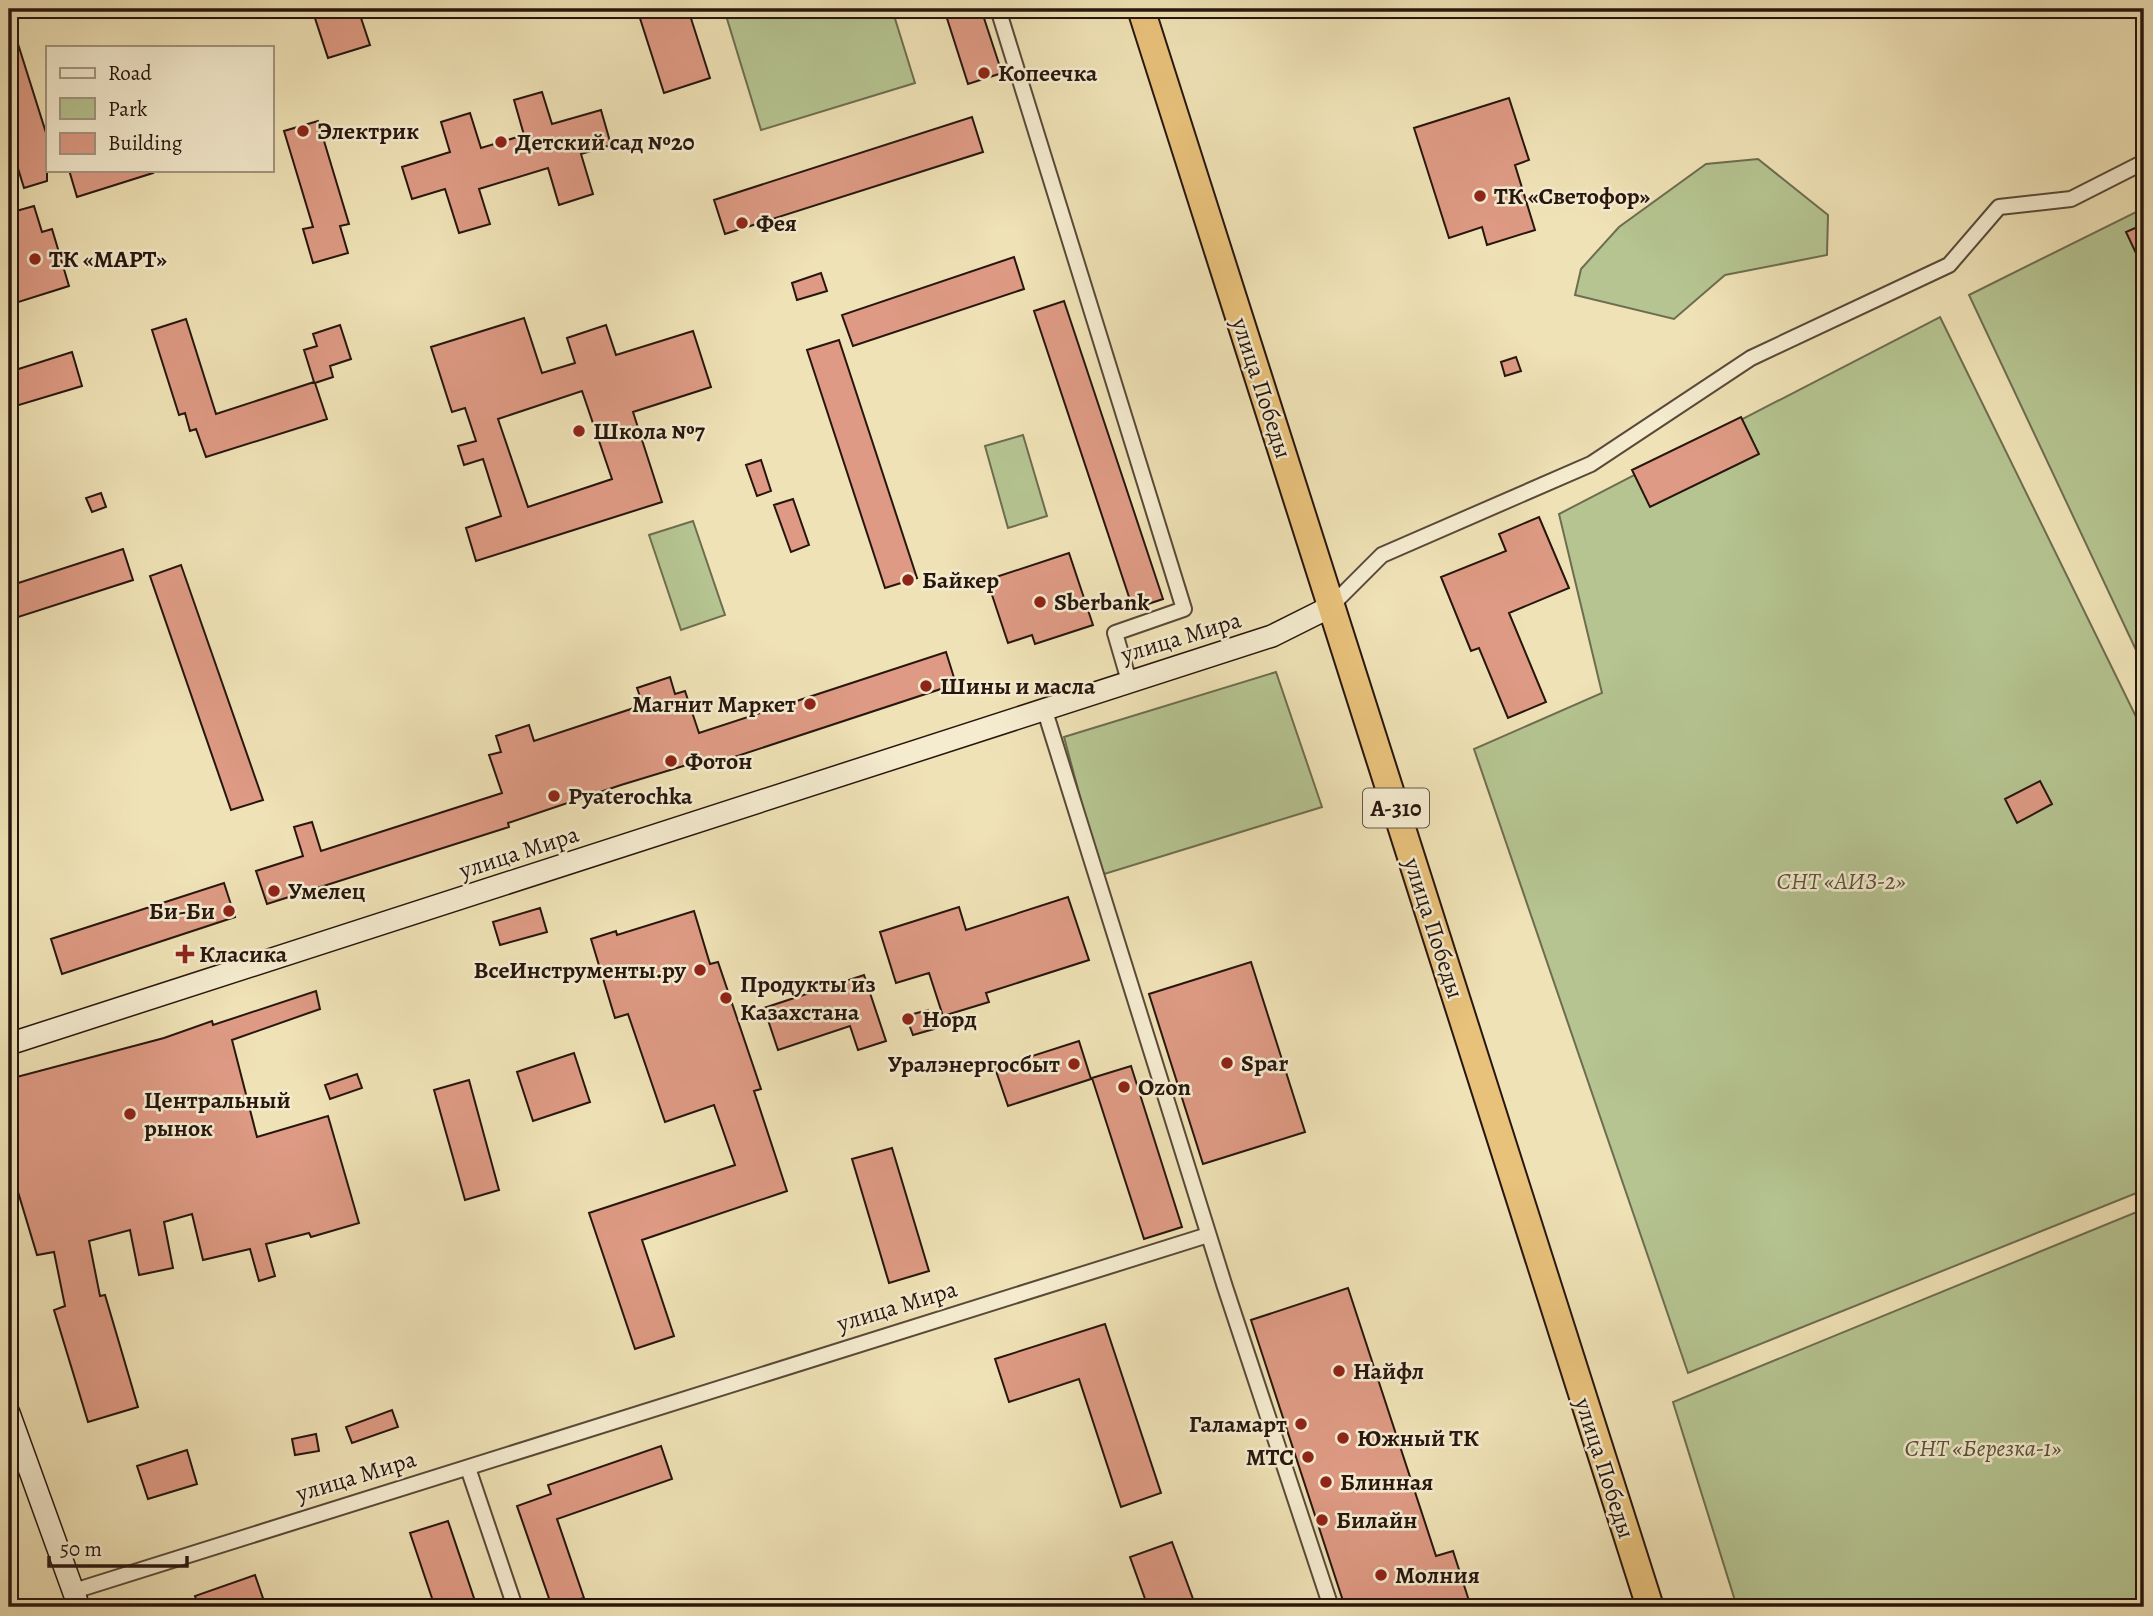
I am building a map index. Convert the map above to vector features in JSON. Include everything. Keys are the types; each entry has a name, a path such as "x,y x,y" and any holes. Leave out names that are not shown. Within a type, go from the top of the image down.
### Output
{"highway":[{"name":"улица Победы","path":"1140,9 1650,1607"}],"street":[{"path":"998,9 1184,609 1115,633 1129,681"},
{"path":"1330,607 1382,555 1591,464 1751,358 1949,265 1999,207 2071,199 2144,162"},
{"name":"улица Мира","path":"9,1044 1272,636 1330,607"},
{"path":"1044,708 1208,1235 1331,1607"},
{"name":"улица Мира","path":"77,1599 468,1468 1208,1235"},
{"path":"9,1413 77,1599"},
{"path":"468,1468 515,1607"}],"green space":[{"path":"724,9 892,9 915,83 761,130"},
{"path":"1758,159 1828,215 1827,255 1725,275 1674,319 1575,295 1581,269 1619,227 1706,164"},
{"path":"2144,208 2144,667 1969,295"},
{"name":"СНТ «АИЗ-2»","path":"1940,317 2144,733 2144,1190 1688,1373 1474,749 1602,693 1559,514"},
{"path":"1023,435 1047,516 1008,528 985,446"},
{"path":"693,521 725,615 681,630 649,535"},
{"path":"1276,672 1322,807 1101,875 1064,737"},
{"name":"СНТ «Березка-1»","path":"2144,1209 2144,1607 1737,1607 1673,1402"}],"building":[{"path":"312,9 358,9 370,45 328,58"},
{"path":"637,9 688,9 710,78 664,93"},
{"path":"944,9 981,9 1002,73 968,84"},
{"path":"9,25 12,25 46,133 47,181 24,188 9,139"},
{"path":"542,92 552,124 601,110 611,145 581,154 593,194 559,205 548,168 479,189 490,224 459,233 445,189 412,199 402,167 450,152 441,122 470,113 481,148 524,135 514,100"},
{"name":"ТК «Светофор»","path":"1509,98 1529,160 1515,165 1535,230 1487,245 1482,227 1449,238 1414,128"},
{"path":"972,117 983,152 725,234 714,200"},
{"path":"318,121 349,224 340,226 348,253 313,263 303,229 313,227 284,131"},
{"path":"70,172 153,173 77,197"},
{"name":"ТК «МАРТ»","path":"34,206 42,232 52,229 69,286 9,305 9,213"},
{"path":"2144,224 2144,270 2126,232"},
{"path":"1014,257 1024,289 853,346 842,315"},
{"path":"821,273 827,291 797,300 792,283"},
{"path":"1064,301 1163,599 1133,609 1034,311"},
{"path":"524,318 542,373 575,363 567,338 606,325 616,355 693,331 711,387 633,412 662,502 476,561 466,528 501,516 483,459 464,465 458,446 476,441 465,408 452,412 431,347","holes":["582,391 612,479 528,507 498,419"]},
{"path":"186,319 216,414 314,382 304,350 317,346 313,334 340,325 351,359 330,366 333,377 315,383 327,419 206,457 196,429 190,431 185,413 179,415 152,330"},
{"path":"839,340 917,578 885,588 807,350"},
{"path":"72,352 82,386 9,408 9,372"},
{"path":"1516,357 1521,371 1505,376 1501,362"},
{"path":"1741,417 1759,454 1650,507 1632,470"},
{"path":"761,460 771,491 757,496 746,465"},
{"path":"101,493 106,507 92,512 86,498"},
{"path":"793,499 809,545 791,552 774,505"},
{"path":"1539,517 1569,588 1509,613 1546,702 1508,718 1479,648 1471,651 1441,577 1506,551 1499,534"},
{"path":"123,549 133,580 9,620 9,586"},
{"name":"Sberbank","path":"1069,553 1093,625 1035,644 1032,635 1008,643 987,580"},
{"path":"181,565 263,800 231,810 150,576"},
{"path":"946,652 956,684 716,763 713,757 621,785 508,823 509,827 267,904 256,871 303,856 294,827 312,822 321,851 502,793 489,755 501,752 496,736 529,725 534,741 643,705 637,688 670,677 675,694 685,691 699,733"},
{"path":"2040,781 2052,804 2017,823 2005,799"},
{"path":"224,883 235,917 62,974 51,939"},
{"path":"1068,897 1089,960 986,993 989,1002 943,1016 929,973 896,983 880,932 959,907 966,930"},
{"path":"540,908 547,932 500,945 493,922"},
{"path":"694,911 710,964 718,962 761,1089 754,1091 787,1191 642,1240 674,1336 635,1349 589,1213 735,1165 714,1105 665,1122 628,1014 615,1018 591,939 616,931 617,935"},
{"name":"Spar","path":"1251,962 1305,1132 1203,1164 1149,994"},
{"path":"864,975 886,1041 858,1050 850,1026 778,1050 764,1008"},
{"name":"Центральный рынок","path":"316,991 320,1009 232,1040 257,1137 328,1116 359,1223 311,1237 309,1233 266,1244 275,1276 259,1281 250,1249 203,1260 192,1214 164,1222 173,1268 139,1275 130,1230 89,1241 100,1296 105,1295 138,1407 88,1422 54,1310 65,1306 54,1252 37,1255 9,1162 9,1079 164,1038 212,1021 213,1025"},
{"path":"928,1010 934,1029 913,1035 906,1016"},
{"path":"1079,1041 1091,1079 1008,1106 995,1068"},
{"path":"574,1053 590,1102 533,1121 517,1072"},
{"path":"1131,1066 1182,1227 1144,1239 1092,1078"},
{"path":"357,1074 362,1088 330,1099 325,1085"},
{"path":"469,1080 499,1190 465,1200 434,1090"},
{"path":"892,1148 929,1271 889,1283 852,1159"},
{"name":"Южный ТК","path":"1348,1288 1436,1556 1453,1551 1471,1607 1345,1607 1251,1320"},
{"path":"1105,1324 1161,1493 1121,1507 1079,1379 1009,1402 995,1359"},
{"path":"392,1410 398,1427 352,1443 346,1427"},
{"path":"316,1434 319,1451 295,1455 292,1439"},
{"path":"661,1446 672,1479 557,1519 584,1598 552,1607 517,1506 551,1494 548,1485"},
{"path":"187,1450 197,1484 148,1499 137,1466"},
{"path":"448,1521 477,1607 435,1607 410,1533"},
{"path":"1172,1542 1196,1607 1148,1607 1130,1557"},
{"path":"255,1575 266,1607 199,1607 195,1596"}],"place":[{"name":"Копеечка","path":"984,73"},
{"name":"Электрик","path":"303,131"},
{"name":"Детский сад №20","path":"501,142"},
{"name":"ТК «Светофор»","path":"1480,196"},
{"name":"Фея","path":"742,223"},
{"name":"ТК «МАРТ»","path":"35,259"},
{"name":"Школа №7","path":"579,431"},
{"name":"Байкер","path":"908,580"},
{"name":"Sberbank","path":"1040,602"},
{"name":"Шины и масла","path":"926,686"},
{"name":"Магнит Маркет","path":"810,704"},
{"name":"Фотон","path":"671,761"},
{"name":"Pyaterochka","path":"554,796"},
{"name":"Умелец","path":"274,891"},
{"name":"Би-Би","path":"229,911"},
{"name":"Класика","path":"185,954"},
{"name":"ВсеИнструменты.ру","path":"700,970"},
{"name":"Продукты из Казахстана","path":"726,998"},
{"name":"Норд","path":"908,1019"},
{"name":"Spar","path":"1227,1063"},
{"name":"Уралэнергосбыт","path":"1074,1064"},
{"name":"Ozon","path":"1124,1087"},
{"name":"Центральный рынок","path":"130,1114"},
{"name":"Найфл","path":"1339,1371"},
{"name":"Галамарт","path":"1301,1424"},
{"name":"Южный ТК","path":"1343,1438"},
{"name":"МТС","path":"1308,1457"},
{"name":"Блинная","path":"1326,1482"},
{"name":"Билайн","path":"1322,1520"},
{"name":"Молния","path":"1381,1575"}]}
